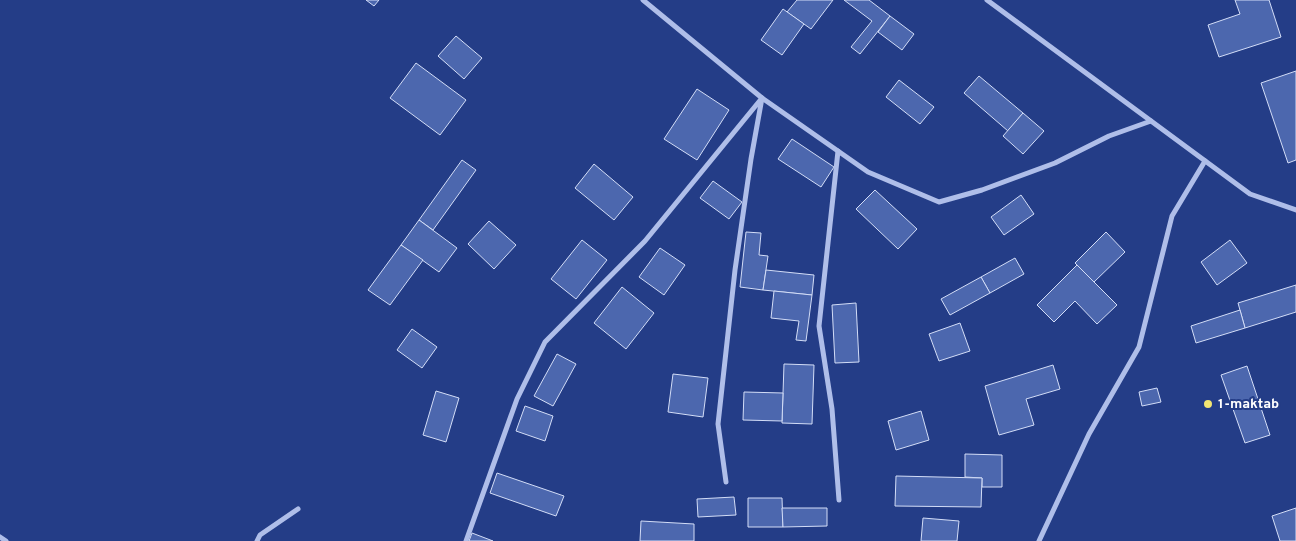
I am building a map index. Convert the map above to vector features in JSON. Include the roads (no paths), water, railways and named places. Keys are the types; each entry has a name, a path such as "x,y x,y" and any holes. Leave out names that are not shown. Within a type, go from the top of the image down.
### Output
{"street":[{"path":"643,0 762,98 868,172 939,202 982,190 1055,163 1109,136 1151,121"},
{"path":"987,0 1250,194 1296,210"},
{"path":"726,482 718,424 736,270 751,159 762,98"},
{"path":"466,541 517,399 545,342 645,241 762,98"},
{"path":"838,151 819,326 832,409 839,500"},
{"path":"1039,541 1089,434 1139,346 1172,216 1205,161"},
{"path":"257,541 260,535 298,509"},
{"path":"0,537 6,541"}],"place":[{"name":"1-maktab","path":"1208,404"}]}
